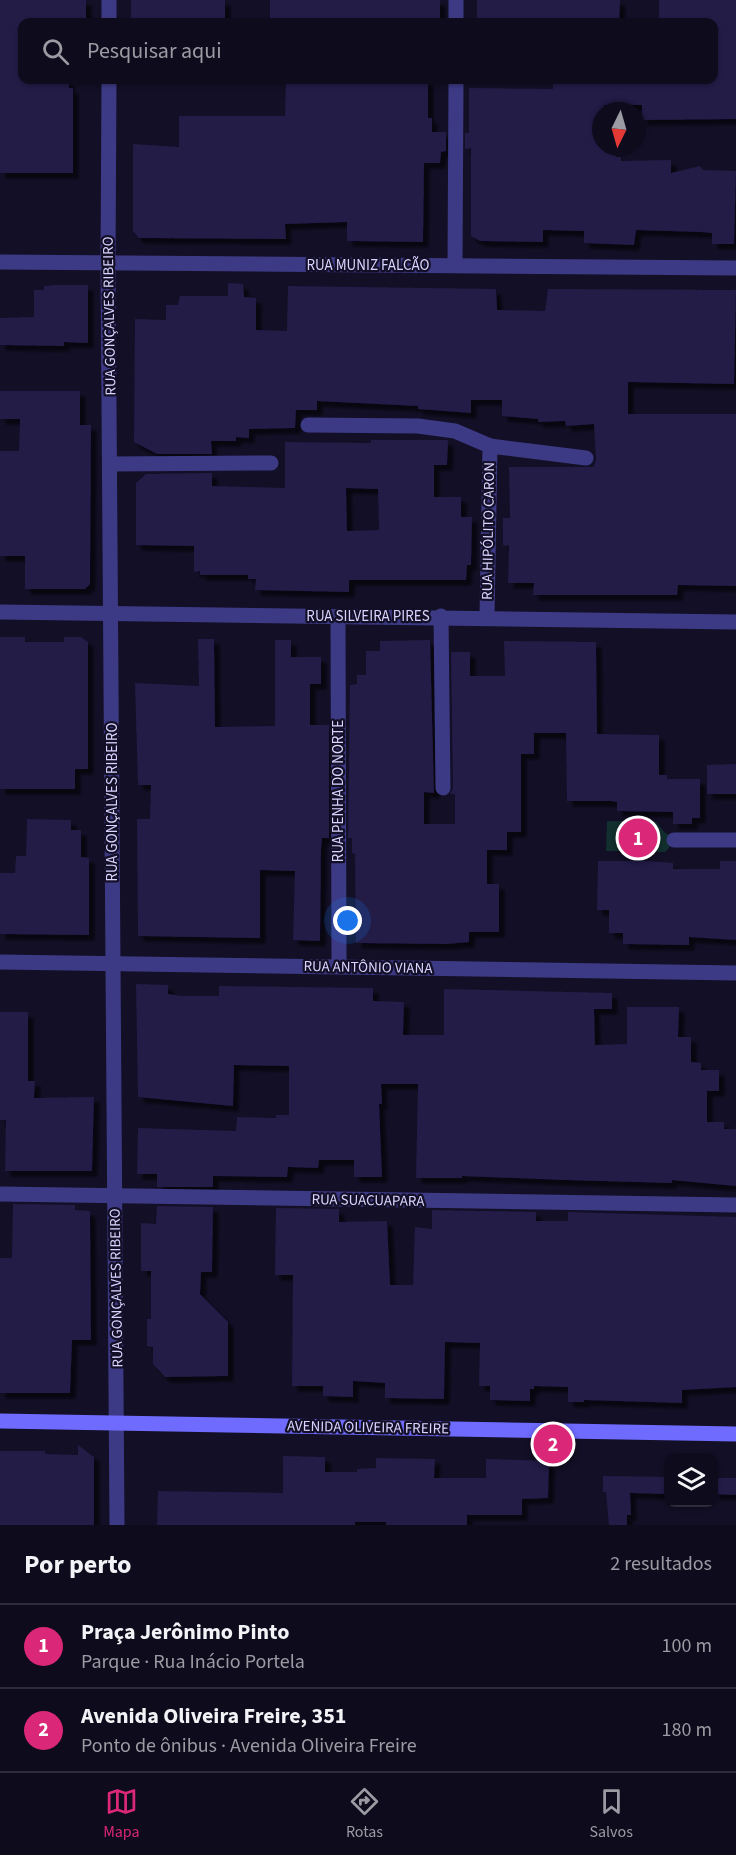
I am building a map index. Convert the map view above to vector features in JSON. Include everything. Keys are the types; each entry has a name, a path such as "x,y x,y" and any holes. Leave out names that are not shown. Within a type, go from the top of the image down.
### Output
{"street":[{"path":"109,0 109,18"},
{"path":"456,0 456,18"},
{"name":"RUA GONÇALVES RIBEIRO","path":"109,84 108,264 117,1525"},
{"path":"455,265 456,84"},
{"name":"RUA MUNIZ FALCÃO","path":"0,262 736,268"},
{"name":"RUA HIPÓLITO CARON","path":"308,425 418,426 455,431 490,446 586,458"},
{"name":"RUA HIPÓLITO CARON","path":"487,617 490,446"},
{"path":"110,464 271,464"},
{"name":"RUA SILVEIRA PIRES","path":"0,612 441,616 736,622"},
{"name":"RUA PENHA DO NORTE","path":"338,616 339,966"},
{"path":"441,616 443,788"},
{"path":"674,840 736,840"},
{"name":"RUA ANTÔNIO VIANA","path":"0,962 736,973"},
{"name":"RUA SUACUAPARA","path":"0,1194 736,1204"},
{"name":"AVENIDA OLIVEIRA FREIRE","path":"0,1421 736,1434"}],"green space":[{"path":"607,821 656,822 665,833 670,835 669,848 665,852 606,851"}],"building":[{"path":"0,0 86,0 86,18 18,18 18,84 69,84 69,88 73,88 73,173 0,173"},
{"path":"131,0 225,0 225,18 131,18"},
{"path":"270,0 440,0 440,18 270,18"},
{"path":"477,0 620,0 619,18 477,18"},
{"path":"659,0 736,0 736,119 646,120 646,102 592,102 592,156 616,156 621,157 621,161 671,160 671,173 700,166 703,170 736,171 734,244 712,244 712,233 636,230 634,245 584,243 584,231 543,230 543,242 480,241 471,236 471,148 465,149 465,133 469,133 469,88 553,89 553,84 718,84 718,18 659,18"},
{"path":"286,84 428,84 428,118 432,118 432,132 446,132 446,151 441,152 440,163 424,163 423,242 347,241 347,222 285,224 286,239 139,238 133,231 133,144 179,147 179,116 285,116"},
{"path":"228,283 243,284 244,297 256,298 256,330 287,331 288,286 496,289 497,310 545,311 548,289 736,290 734,384 628,382 628,414 736,414 736,586 678,585 677,595 533,595 534,583 508,583 509,546 503,545 503,518 510,518 509,467 594,467 596,459 594,424 566,426 565,421 538,422 538,419 502,416 502,400 471,400 471,413 418,409 418,406 317,401 317,410 296,410 295,428 249,429 249,438 236,437 236,441 211,441 212,454 157,454 134,442 135,319 166,320 166,305 178,305 180,296 228,296"},
{"path":"88,285 88,343 64,342 64,346 0,345 0,318 34,317 34,290 44,290 44,286"},
{"path":"0,391 80,391 80,425 91,425 90,584 85,589 25,589 25,556 0,556 0,451 19,451 20,419 0,419"},
{"path":"371,440 448,440 447,465 434,465 434,497 461,497 461,517 472,517 471,565 467,565 466,580 349,580 349,592 255,590 256,579 248,579 248,575 200,575 200,571 194,572 194,546 136,545 136,483 146,474 212,473 212,486 285,488 285,442 371,443","holes":["346,488 378,489 379,530 347,531"]},
{"path":"0,637 25,637 25,642 64,642 64,637 81,637 88,642 88,769 75,769 75,789 0,789"},
{"path":"198,639 214,639 215,727 275,726 275,640 291,640 291,657 321,657 321,684 310,684 310,725 329,725 329,838 322,838 321,849 320,941 293,940 295,871 260,870 260,938 138,936 137,819 150,819 151,785 138,785 135,683 199,686"},
{"path":"430,640 434,793 424,792 424,824 455,824 455,794 450,794 453,788 451,652 470,652 470,676 505,676 504,641 596,642 597,734 659,735 659,775 667,775 667,779 700,779 700,818 692,818 692,824 673,824 673,812 617,811 617,802 567,801 566,733 534,733 534,754 521,754 521,832 507,832 507,850 487,850 487,884 499,884 499,932 469,932 469,942 447,944 356,943 355,854 352,853 352,838 348,838 350,685 357,684 357,675 366,675 366,651 380,651 380,641"},
{"path":"736,764 736,794 707,794 707,765"},
{"path":"27,819 71,820 71,830 81,830 81,857 89,858 89,935 0,934 0,873 15,873 16,856 26,856"},
{"path":"598,861 647,861 673,863 673,869 720,869 720,861 736,861 736,940 689,937 689,945 623,944 623,933 609,933 609,910 597,910"},
{"path":"136,984 168,985 168,994 182,996 219,996 219,986 373,988 373,1001 404,1002 403,1035 444,1035 444,989 612,993 612,1009 594,1009 595,1045 627,1044 627,1007 679,1007 678,1037 691,1037 691,1062 701,1063 701,1070 719,1070 719,1091 707,1091 707,1122 724,1122 724,1129 736,1129 736,1186 672,1180 672,1183 462,1176 462,1178 416,1178 418,1084 381,1084 382,1104 379,1104 382,1177 354,1177 354,1160 319,1160 318,1168 288,1167 287,1177 213,1176 213,1187 157,1187 157,1174 137,1174 138,1128 236,1131 237,1117 276,1118 276,1115 289,1115 289,1066 234,1065 233,1106 138,1097"},
{"path":"0,1012 28,1012 28,1081 35,1081 34,1098 94,1097 92,1171 5,1171 6,1120 0,1120"},
{"path":"13,1204 75,1205 75,1210 90,1211 91,1340 72,1340 70,1393 0,1393 0,1258 12,1258"},
{"path":"157,1206 213,1207 212,1272 201,1272 200,1294 228,1322 228,1376 165,1377 153,1364 153,1347 147,1346 147,1319 151,1319 151,1271 141,1271 141,1223 156,1224"},
{"path":"276,1208 339,1209 339,1222 387,1221 390,1285 413,1285 415,1227 432,1229 432,1210 536,1212 536,1221 568,1221 568,1212 736,1217 736,1387 682,1390 682,1403 584,1400 584,1402 568,1402 568,1387 534,1386 534,1389 530,1389 530,1401 490,1400 490,1386 479,1386 480,1343 445,1342 444,1399 385,1398 385,1383 353,1381 353,1397 323,1396 323,1386 292,1386 293,1275 275,1275"},
{"path":"78,1445 94,1457 94,1525 0,1525 0,1451 45,1451 45,1454 78,1455"},
{"path":"283,1456 325,1457 325,1472 357,1472 357,1469 376,1468 376,1458 435,1459 434,1478 486,1478 486,1459 549,1461 548,1498 522,1499 522,1515 467,1515 467,1525 386,1525 386,1522 355,1522 355,1525 157,1525 158,1491 283,1493"},
{"path":"603,1476 664,1477 664,1494 630,1493 631,1515 627,1515 627,1525 609,1525 606,1492 603,1492"},
{"path":"718,1478 736,1478 736,1495 718,1494"}],"place":[{"name":"Praça Jerônimo Pinto","path":"638,838"},
{"name":"Avenida Oliveira Freire, 351","path":"553,1444"}]}
